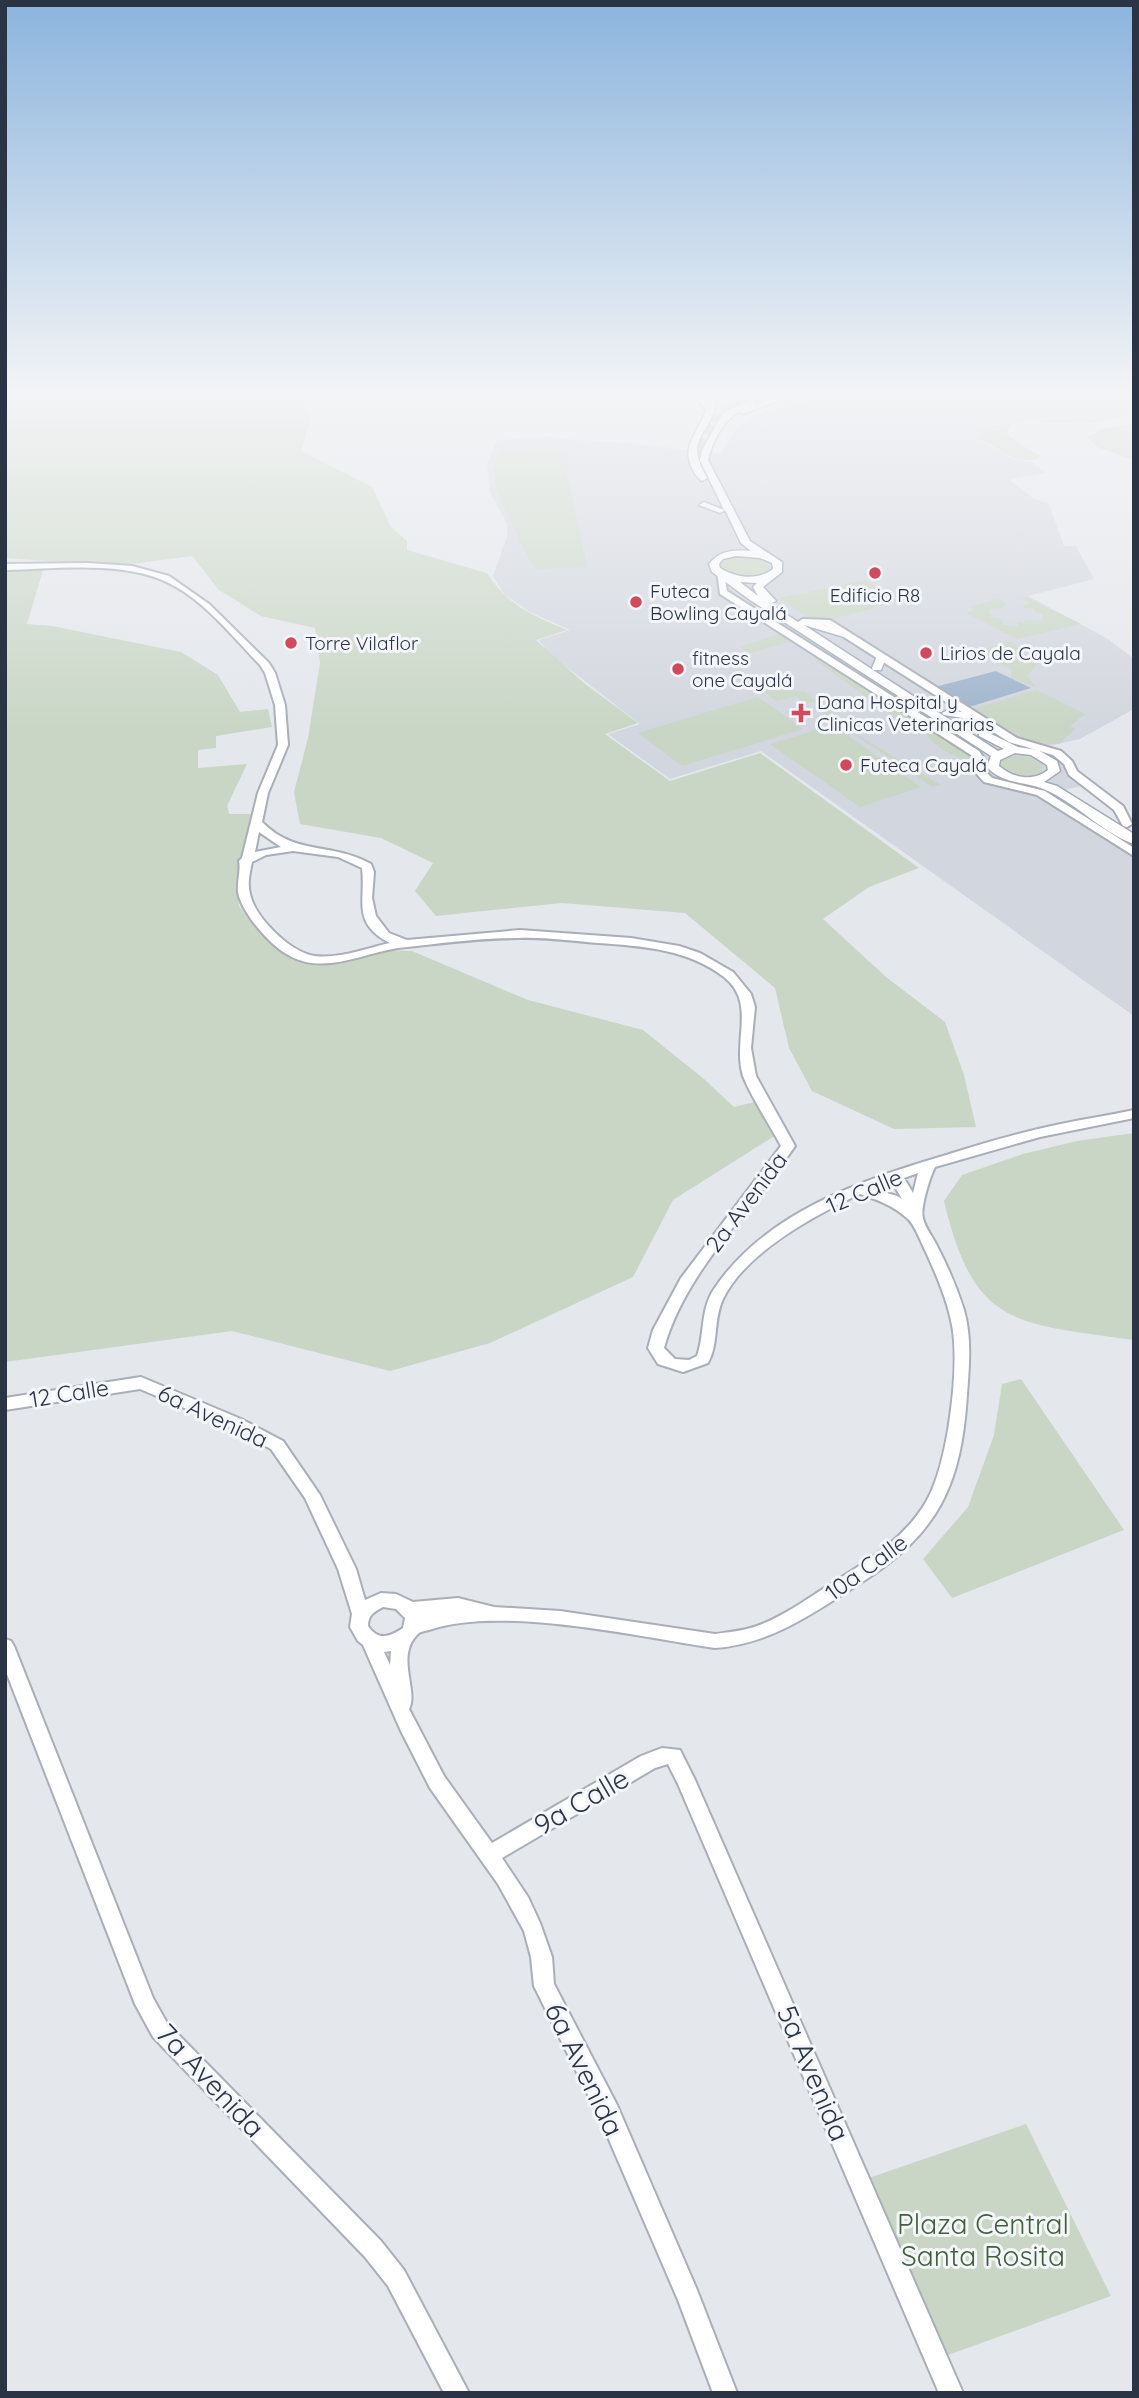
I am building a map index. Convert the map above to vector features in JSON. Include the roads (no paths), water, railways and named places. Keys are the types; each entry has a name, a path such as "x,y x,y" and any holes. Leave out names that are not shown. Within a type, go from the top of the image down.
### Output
{"main road":[{"path":"704,505 720,510"},
{"path":"717,505 736,543 736,553"},
{"path":"726,505 746,542 762,555"},
{"path":"732,517 738,506"},
{"path":"875,666 754,598 714,567 716,561 736,553 762,555 773,559 779,566 778,570 760,582 759,591 803,622 875,666 945,722 997,755"},
{"path":"722,574 750,580 768,577"},
{"path":"803,622 844,634"},
{"path":"843,668 875,666"},
{"path":"945,722 975,718"},
{"path":"945,722 1034,752 1053,763 1052,774"},
{"path":"1018,747 997,755 992,763 995,777 1031,781 1052,789 1134,840"},
{"path":"1052,774 1130,826"},
{"path":"1031,781 1052,774"}],"street":[{"path":"5,567 123,569 164,577 201,603 264,663 280,705 283,745 263,793 245,861 244,895 250,909 258,922 288,950 301,957 323,960 410,944"},
{"path":"722,574 723,592 843,668 945,722 980,760 981,774 1041,793 1134,853"},
{"path":"803,622 827,622 844,634 875,666 975,718 1018,747 1052,751 1062,757 1073,773 1119,808 1130,826"},
{"path":"257,823 268,836 293,849"},
{"path":"245,861 263,852 293,849 350,857 367,866 369,872 366,910 376,929 390,939 410,944"},
{"path":"378,948 383,942 383,934"},
{"name":"2a Avenida","path":"410,944 520,934 650,945 696,956 727,974 743,990 749,1007 745,1048 750,1076 788,1146 686,1282 670,1308 660,1330 656,1350 663,1360 681,1367"},
{"name":"12 Calle","path":"681,1367 695,1364 704,1357 711,1310 732,1275 770,1240 834,1201 930,1164 1064,1127 1131,1116"},
{"path":"861,1190 892,1199 915,1217 923,1177 930,1164"},
{"name":"10a Calle","path":"409,1633 434,1618 495,1614 571,1620 715,1641 737,1639 765,1632 788,1621 897,1549 920,1524 934,1503 955,1443 962,1348 960,1326 947,1283 915,1217 890,1178"},
{"name":"12 Calle","path":"5,1404 134,1383"},
{"name":"6a Avenida","path":"134,1383 152,1387 235,1423 277,1445 312,1496 347,1569 361,1614"},
{"name":"6a Avenida","path":"347,1569 368,1593 381,1600"},
{"path":"381,1600 398,1600 410,1609 414,1621 409,1633 389,1645 372,1643 361,1633 359,1620 366,1607 381,1600"},
{"name":"10a Calle","path":"410,1609 458,1605 480,1608 495,1614"},
{"name":"6a Avenida","path":"405,1722 398,1650 409,1633"},
{"name":"6a Avenida","path":"372,1643 405,1722 438,1784 477,1840 491,1854 534,1932 544,1965 544,1986 608,2113 689,2298 725,2393"},
{"name":"7a Avenida","path":"5,1646 145,2004 160,2030 373,2249 396,2278 457,2393"},
{"name":"9a Calle","path":"491,1854 648,1762 662,1756 673,1756"},
{"name":"5a Avenida","path":"673,1756 686,1780 951,2393"}],"water":[{"path":"996,671 1031,688 966,708 935,687"}],"place":[{"name":"Edificio R8","path":"875,573"},
{"name":"Futeca Bowling Cayalá","path":"636,602"},
{"name":"Torre Vilaflor","path":"291,643"},
{"name":"Lirios de Cayala","path":"926,653"},
{"name":"fitness one Cayalá","path":"678,669"},
{"name":"Dana Hospital y Clinicas Veterinarias","path":"801,713"},
{"name":"Futeca Cayalá","path":"846,765"}],"park label":[{"name":"Plaza Central Santa Rosita","path":"983,2239"}]}
